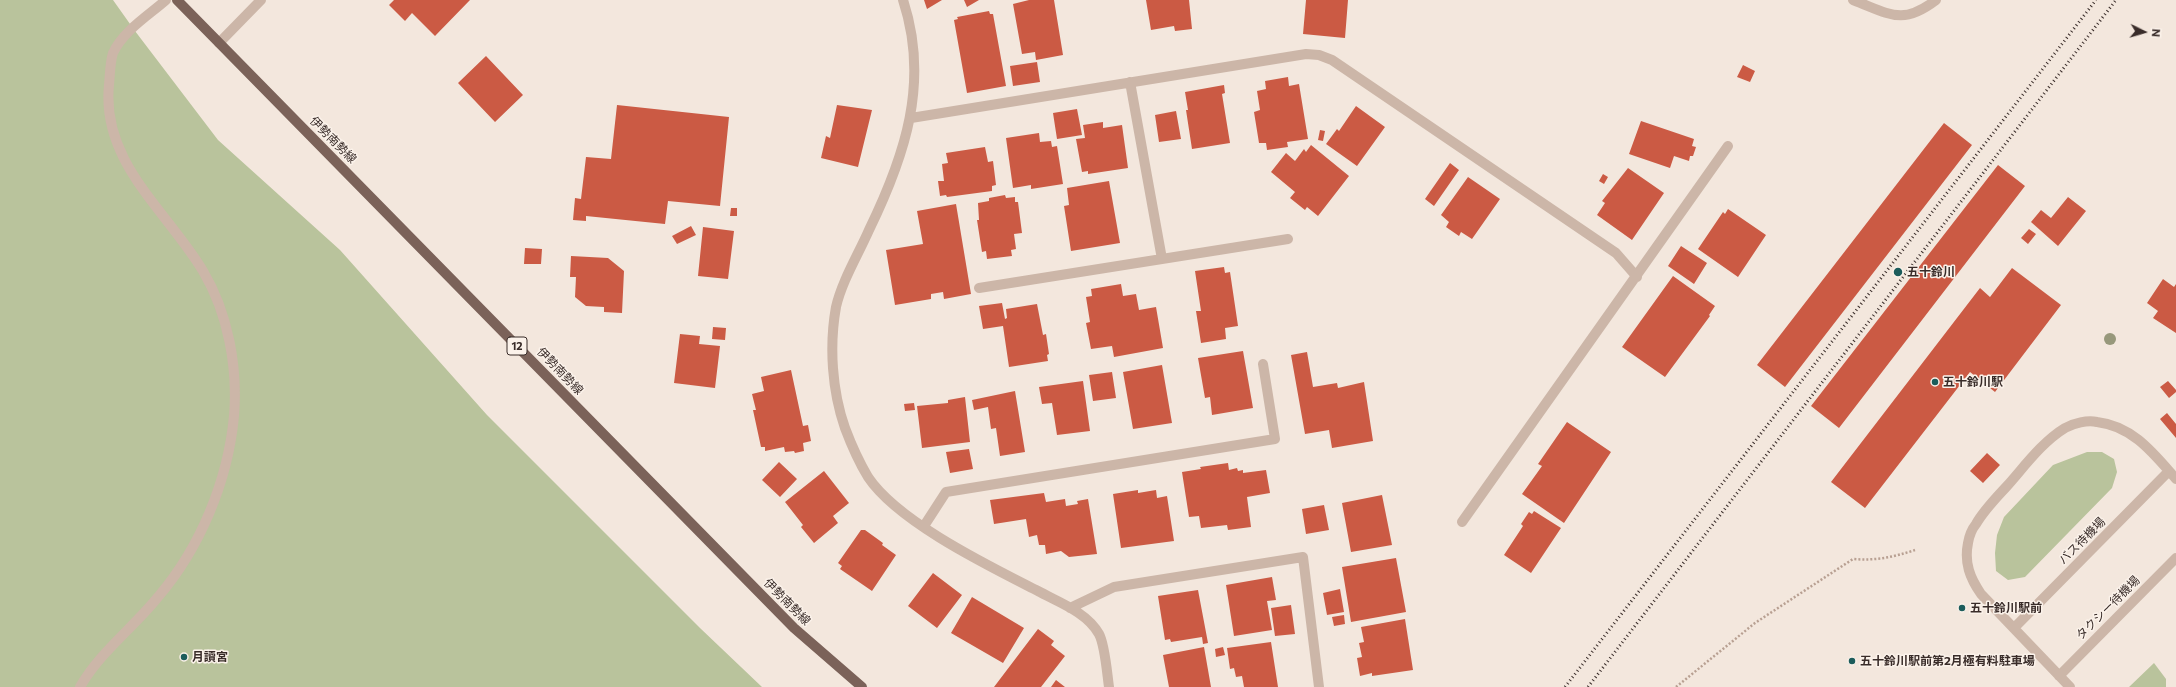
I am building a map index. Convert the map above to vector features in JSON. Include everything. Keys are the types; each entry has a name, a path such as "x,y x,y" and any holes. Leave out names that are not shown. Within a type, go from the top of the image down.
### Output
{"main road":[{"name":"伊勢南勢線","path":"177,0 794,628 862,687"}],"street":[{"path":"80,687 102,656 158,598 177,574 209,513 218,489 234,418 235,388 231,354 218,300 190,251 139,185 122,157 112,129 107,101 113,54 129,32 166,0"},
{"path":"219,43 261,0"},
{"path":"903,0 912,43 914,81 911,118 903,150 886,194 850,272 837,306 832,345 835,386 844,427 869,478 902,511 990,566 1070,608 1089,621 1100,635 1109,687"},
{"path":"1854,0 1894,16 1910,16 1925,9 1936,0"},
{"path":"911,118 1306,54 1318,55 1332,60 1616,253 1637,277"},
{"path":"1130,82 1162,259"},
{"path":"1462,522 1637,277 1728,146"},
{"path":"979,288 1288,239"},
{"path":"924,526 946,492 1275,439 1263,364"},
{"path":"2070,687 1981,594 1972,582 1966,563 1968,542 1975,524 2039,450 2065,428 2082,422 2097,422 2113,426 2131,434 2146,445 2176,479"},
{"name":"バス待機場","path":"2014,628 2169,471"},
{"path":"1070,608 1114,587 1303,557 1319,687"},
{"name":"タクシー待機場","path":"2059,676 2176,558"}],"path":[{"path":"1676,687 1755,623 1853,559 1871,560 1894,557 1915,550"}],"green space":[{"path":"0,0 113,0 218,140 340,250 487,415 700,628 762,687 0,687"},
{"path":"2087,452 2102,452 2114,459 2117,472 2112,488 2025,577 2008,580 1996,571 1995,553 1997,535 2004,517 2053,465"},
{"path":"2154,663 2166,679 2166,687 2129,687"}],"building":[{"path":"394,0 470,0 435,36 412,13 405,21 389,5"},
{"path":"924,0 942,0 927,9"},
{"path":"964,0 979,0 967,7"},
{"path":"1029,0 1054,0 1063,55 1036,60 1035,52 1022,54 1013,4"},
{"path":"1146,0 1189,0 1192,29 1175,31 1174,26 1151,30"},
{"path":"1306,0 1348,0 1345,38 1303,34"},
{"path":"989,11 990,14 993,14 1006,86 967,93 954,20 958,19 957,17"},
{"path":"486,56 523,95 495,122 458,83"},
{"path":"1037,62 1040,82 1013,86 1010,66"},
{"path":"1743,65 1755,71 1750,82 1737,77"},
{"path":"1288,77 1289,86 1299,84 1308,139 1287,142 1288,147 1267,150 1266,143 1259,143 1254,112 1260,110 1257,91 1266,89 1265,81"},
{"path":"1224,85 1225,93 1222,94 1230,143 1192,149 1186,110 1188,110 1185,92"},
{"path":"617,105 729,117 720,206 668,201 665,224 586,216 586,221 573,220 575,198 581,199 586,157 611,159"},
{"path":"837,105 872,110 858,167 821,158 826,136 830,138"},
{"path":"1356,106 1385,127 1357,166 1326,144 1337,129 1339,131"},
{"path":"1077,109 1082,135 1057,139 1053,113"},
{"path":"1176,111 1181,139 1159,142 1155,115"},
{"path":"1641,121 1694,139 1692,146 1696,147 1693,156 1690,156 1689,161 1674,156 1670,168 1629,154"},
{"path":"1103,122 1103,128 1122,125 1128,168 1088,174 1088,171 1082,172 1076,139 1085,138 1083,125"},
{"path":"1944,123 1972,145 1785,387 1757,365"},
{"path":"1320,130 1325,131 1323,141 1318,140"},
{"path":"1039,133 1040,142 1051,141 1052,147 1057,146 1063,184 1031,189 1031,185 1013,188 1006,138"},
{"path":"1311,145 1349,176 1318,216 1307,207 1305,210 1290,198 1295,192 1271,172 1286,153 1295,161 1304,149 1306,152"},
{"path":"985,147 988,162 993,161 996,185 992,186 992,191 947,197 946,195 940,196 938,181 944,181 942,164 948,163 946,153"},
{"path":"1450,163 1459,170 1434,206 1425,199"},
{"path":"1998,165 2025,186 1839,428 1811,406"},
{"path":"1628,168 1664,193 1632,240 1597,215 1605,203 1602,201"},
{"path":"1603,174 1608,177 1604,184 1599,181"},
{"path":"1468,177 1500,199 1472,239 1461,232 1459,236 1446,227 1449,222 1441,215"},
{"path":"1109,181 1120,243 1071,251 1064,206 1069,205 1067,188"},
{"path":"1005,195 1006,198 1015,197 1015,202 1018,202 1022,233 1014,234 1016,249 1011,250 1012,256 987,259 986,251 982,252 977,220 979,220 978,203 989,201 989,198"},
{"path":"2068,197 2086,211 2058,246 2031,222 2041,210 2051,218"},
{"path":"956,204 971,294 944,299 943,292 931,294 931,299 895,305 886,250 923,244 917,211"},
{"path":"731,208 737,208 737,216 730,216"},
{"path":"1728,209 1766,235 1738,277 1698,249 1723,212 1725,214"},
{"path":"691,226 696,235 677,244 672,236"},
{"path":"703,227 734,231 728,279 698,276"},
{"path":"2029,229 2036,234 2028,244 2021,238"},
{"path":"1681,246 1707,263 1694,284 1668,266"},
{"path":"525,248 542,249 541,264 524,264"},
{"path":"571,256 608,258 624,271 622,313 604,312 604,307 586,306 575,297 576,277 570,277"},
{"path":"1224,267 1225,273 1230,272 1238,326 1225,328 1226,339 1201,343 1196,311 1201,311 1195,271"},
{"name":"五十鈴川駅","path":"2012,268 2061,305 1995,392 1970,372 1865,508 1831,482 1980,288 1990,297"},
{"path":"1673,276 1715,306 1709,315 1710,316 1665,377 1622,347"},
{"path":"2163,279 2174,287 2176,284 2176,333 2153,318 2158,311 2147,303"},
{"path":"1121,284 1123,296 1136,294 1139,310 1156,307 1163,348 1114,357 1112,346 1091,349 1086,323 1090,322 1086,297 1092,296 1091,289"},
{"path":"1002,303 1005,319 1007,318 1006,309 1037,304 1043,335 1046,334 1049,354 1047,355 1048,361 1009,367 1003,326 983,329 979,306"},
{"path":"713,327 726,328 725,340 712,339"},
{"path":"680,334 700,336 699,344 720,346 715,388 674,383"},
{"path":"1243,351 1253,408 1212,415 1210,397 1205,398 1198,358"},
{"path":"1307,352 1313,387 1337,383 1338,388 1364,382 1373,441 1332,448 1329,430 1305,434 1291,355"},
{"path":"1162,365 1172,423 1133,429 1123,372"},
{"path":"791,370 803,426 808,425 811,441 803,443 804,451 795,453 794,451 785,452 784,447 765,451 765,447 761,447 753,410 756,410 752,394 764,391 761,377"},
{"path":"1112,372 1116,398 1093,401 1089,375"},
{"path":"1083,381 1090,431 1057,435 1052,403 1042,404 1039,387"},
{"path":"2168,381 2176,390 2176,392 2169,398 2160,387"},
{"path":"1015,391 1025,452 1000,456 996,428 991,429 988,407 974,410 972,400"},
{"path":"965,397 970,442 922,448 917,406 948,403 948,400"},
{"path":"914,403 915,410 905,411 904,404"},
{"path":"2167,413 2176,424 2176,438 2160,419"},
{"path":"1567,422 1611,452 1564,523 1522,494 1542,466 1538,464"},
{"path":"969,449 973,469 950,473 946,452"},
{"path":"1987,453 2000,465 1983,483 1970,471"},
{"path":"779,462 797,479 780,497 762,480"},
{"path":"1228,463 1229,470 1237,468 1238,471 1243,470 1243,473 1266,470 1270,493 1247,497 1251,527 1228,530 1227,525 1201,528 1199,516 1189,517 1182,472 1201,469 1200,467"},
{"path":"824,471 849,503 833,516 838,523 814,543 801,527 803,525 785,502"},
{"path":"1138,490 1138,493 1156,490 1157,498 1167,496 1174,541 1121,548 1113,494"},
{"path":"1044,493 1046,502 1065,499 1066,506 1078,504 1077,501 1088,499 1097,554 1069,557 1061,551 1046,554 1045,545 1039,545 1037,535 1029,537 1026,519 994,524 990,500"},
{"path":"1382,495 1392,545 1351,552 1342,503"},
{"path":"1324,505 1329,530 1306,534 1302,509"},
{"path":"1534,511 1561,528 1531,573 1504,555 1523,526 1521,524 1529,512 1532,514"},
{"path":"861,530 865,530 896,555 872,591 840,569 842,566 838,563"},
{"path":"1396,558 1406,612 1351,622 1342,567"},
{"path":"933,573 962,595 937,628 908,606"},
{"path":"1272,577 1276,600 1267,601 1272,630 1234,636 1226,585"},
{"path":"1340,589 1344,612 1327,615 1323,593"},
{"path":"1198,590 1208,643 1203,644 1202,637 1171,642 1170,639 1165,640 1158,596"},
{"path":"972,597 1024,628 1003,663 951,633"},
{"path":"1291,605 1295,634 1275,636 1271,608"},
{"path":"1344,615 1345,624 1334,626 1332,617"},
{"path":"1405,619 1413,670 1372,676 1372,673 1360,676 1357,658 1362,657 1359,643 1364,642 1361,627"},
{"path":"1038,629 1054,641 1051,645 1065,656 1041,687 994,687"},
{"path":"1271,642 1278,687 1244,687 1242,676 1236,677 1234,668 1230,669 1227,648"},
{"path":"1204,647 1211,687 1169,687 1163,655"},
{"path":"1223,647 1225,655 1216,657 1215,649"},
{"path":"1056,680 1065,687 1051,687"}],"railway":[{"path":"1565,687 2096,0"},
{"path":"1588,687 2116,0"}],"place":[{"name":"五十鈴川","path":"1898,272"},
{"name":"五十鈴川駅","path":"1935,382"},
{"name":"五十鈴川駅前","path":"1962,608"},
{"name":"月讀宮","path":"184,657"},
{"name":"五十鈴川駅前第2月極有料駐車場","path":"1852,661"}]}
